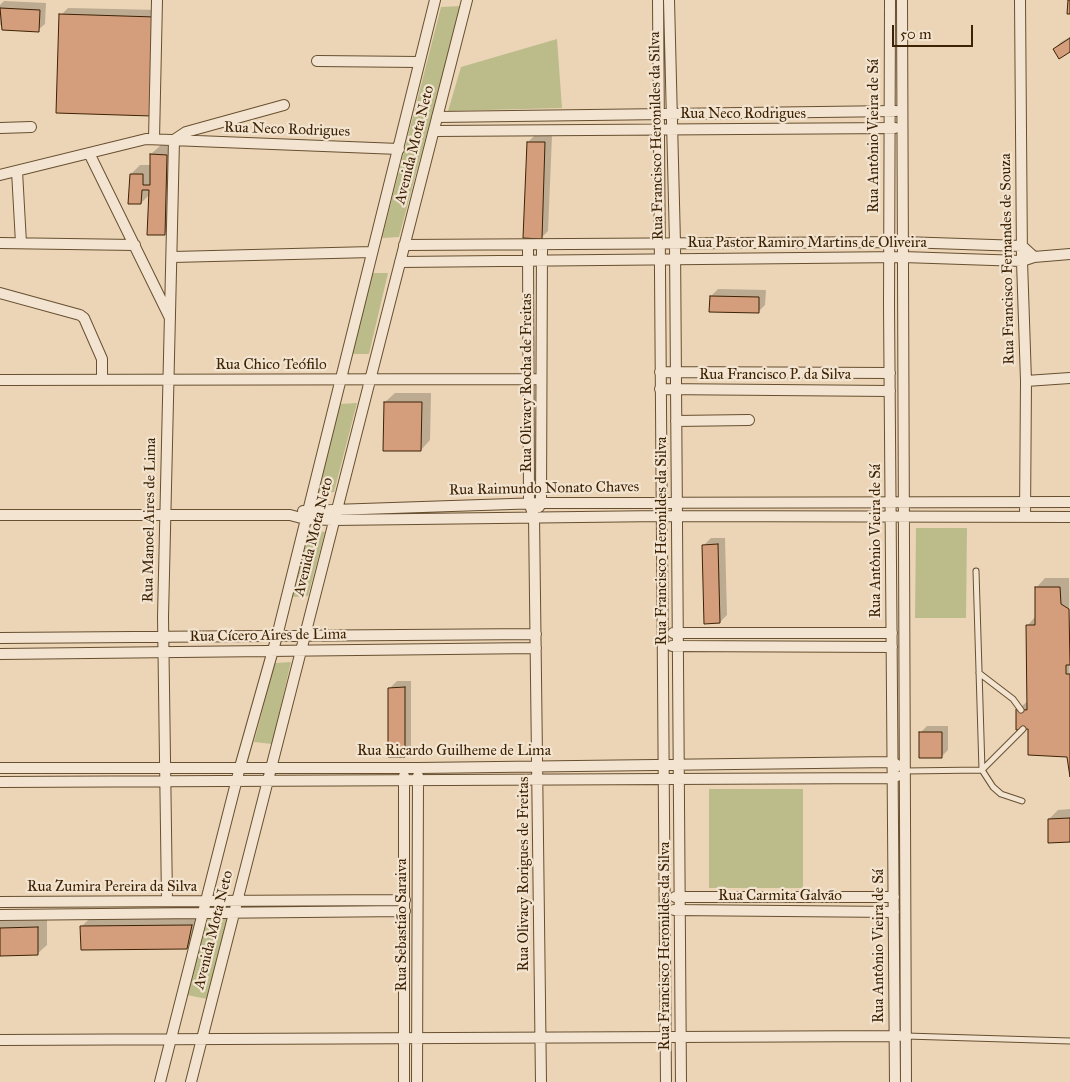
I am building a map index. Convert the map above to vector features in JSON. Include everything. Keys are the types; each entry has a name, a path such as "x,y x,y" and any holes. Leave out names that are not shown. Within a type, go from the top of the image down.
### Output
{"street":[{"path":"154,139 157,0"},
{"name":"Avenida Mota Neto","path":"160,1082 236,781 277,636 435,0"},
{"name":"Avenida Mota Neto","path":"191,1082 467,0"},
{"name":"Rua Francisco Heronildes da Silva","path":"658,0 658,259 664,633 666,1082"},
{"name":"Rua Francisco Heronildes da Silva","path":"669,0 675,243 680,1082"},
{"name":"Rua Antônio Vieira de Sá","path":"890,0 889,257 895,1082"},
{"name":"Rua Antônio Vieira de Sá","path":"902,0 906,1082"},
{"name":"Rua Francisco Fernandes de Souza","path":"1020,0 1022,260 1026,381 1025,517"},
{"path":"317,62 419,62"},
{"path":"174,140 186,132 284,104"},
{"name":"Rua Neco Rodrigues","path":"437,117 902,111"},
{"path":"796,112 797,129"},
{"path":"0,128 31,127"},
{"name":"Rua Neco Rodrigues","path":"434,131 902,128"},
{"name":"Rua Neco Rodrigues","path":"0,175 146,139 399,149"},
{"name":"Rua Manoel Aires de Lima","path":"167,901 163,637 167,380 173,257 174,140"},
{"path":"89,153 170,319"},
{"path":"17,171 21,243"},
{"name":"Rua Pastor Ramiro Martins de Oliveira","path":"404,245 903,242 1022,246"},
{"path":"0,243 135,245"},
{"name":"Rua Olivacy Rocha de Freitas","path":"528,245 529,503 534,516"},
{"name":"Rua Olivacy Rocha de Freitas","path":"534,516 541,502 542,245"},
{"path":"1022,246 1034,257"},
{"path":"173,257 372,252"},
{"name":"Rua Pastor Ramiro Martins de Oliveira","path":"400,262 889,257 1022,260 1070,254"},
{"path":"0,293 80,315 84,318 102,359 102,380"},
{"path":"528,342 542,342"},
{"name":"Rua Francisco P. da Silva","path":"660,372 890,373"},
{"path":"1026,381 1070,378"},
{"name":"Rua Chico Teófilo","path":"0,380 541,379"},
{"name":"Rua Francisco P. da Silva","path":"660,389 890,391"},
{"path":"676,421 749,420"},
{"name":"Rua Raimundo Nonato Chaves","path":"0,515 290,515 337,508 541,502 1070,502"},
{"path":"440,506 440,518"},
{"name":"Rua Raimundo Nonato Chaves","path":"306,514 334,520 534,516 904,515 1070,517"},
{"name":"Rua Olivacy Rorigues de Freitas","path":"534,516 539,780 541,1082"},
{"path":"664,633 892,633"},
{"path":"790,646 791,633"},
{"name":"Rua Cícero Aires de Lima","path":"0,638 536,634"},
{"path":"405,650 406,635"},
{"path":"664,645 892,647"},
{"name":"Rua Cícero Aires de Lima","path":"0,654 536,648"},
{"path":"893,762 905,771"},
{"name":"Rua Ricardo Guilheme de Lima","path":"0,768 271,766 418,768 893,762"},
{"path":"444,767 445,781"},
{"name":"Rua Sebastião Saraiva","path":"404,768 404,1082"},
{"name":"Rua Sebastião Saraiva","path":"417,1082 418,768"},
{"name":"Rua Ricardo Guilheme de Lima","path":"0,782 893,778 905,771"},
{"name":"Rua Carmita Galvão","path":"665,897 894,896"},
{"name":"Rua Zumira Pereira da Silva","path":"0,902 405,900"},
{"name":"Rua Zumira Pereira da Silva","path":"0,915 405,911"},
{"name":"Rua Carmita Galvão","path":"665,911 894,912"},
{"path":"666,985 680,986"},
{"path":"0,1040 906,1036"}],"lane":[{"path":"976,571 982,770 993,788 1002,794 1022,801"},
{"path":"979,673 1013,699 1021,710"},
{"path":"982,770 1023,729"},
{"name":"Rua Ricardo Guilheme de Lima","path":"905,771 982,770"},
{"path":"906,1036 1070,1041"}],"green space":[{"path":"461,6 399,237 382,238 441,7"},
{"path":"557,39 562,108 448,111 461,67"},
{"path":"371,273 388,273 369,354 351,354"},
{"path":"357,403 334,492 317,493 339,404"},
{"path":"916,528 967,528 966,618 915,618"},
{"path":"309,531 325,532 308,596 292,597"},
{"path":"291,662 272,744 254,742 275,663"},
{"path":"709,789 803,789 803,888 709,888"},
{"path":"208,918 230,919 207,999 187,995"}],"building":[{"path":"1068,0 1070,0 1070,14 1067,14"},
{"path":"0,8 40,10 39,32 2,30"},
{"path":"59,14 155,17 152,116 56,113"},
{"path":"1070,38 1070,52 1059,59 1053,49"},
{"path":"527,142 545,142 542,239 523,238"},
{"path":"150,154 167,155 165,235 147,235 149,190 142,190 141,204 128,204 130,174 143,174 143,185 150,185"},
{"path":"710,296 759,297 759,313 709,312"},
{"path":"384,402 422,402 421,451 383,451"},
{"path":"718,544 720,623 704,624 702,545"},
{"path":"1035,587 1060,587 1061,604 1069,609 1070,665 1066,665 1066,674 1070,674 1070,777 1067,757 1028,755 1028,729 1016,730 1016,709 1027,710 1026,625 1035,625"},
{"path":"405,687 405,757 388,757 388,688"},
{"path":"919,732 942,732 942,758 919,758"},
{"path":"1070,818 1070,842 1048,843 1048,819"},
{"path":"192,925 187,949 81,950 80,926"},
{"path":"38,927 38,955 0,956 0,928"}]}
